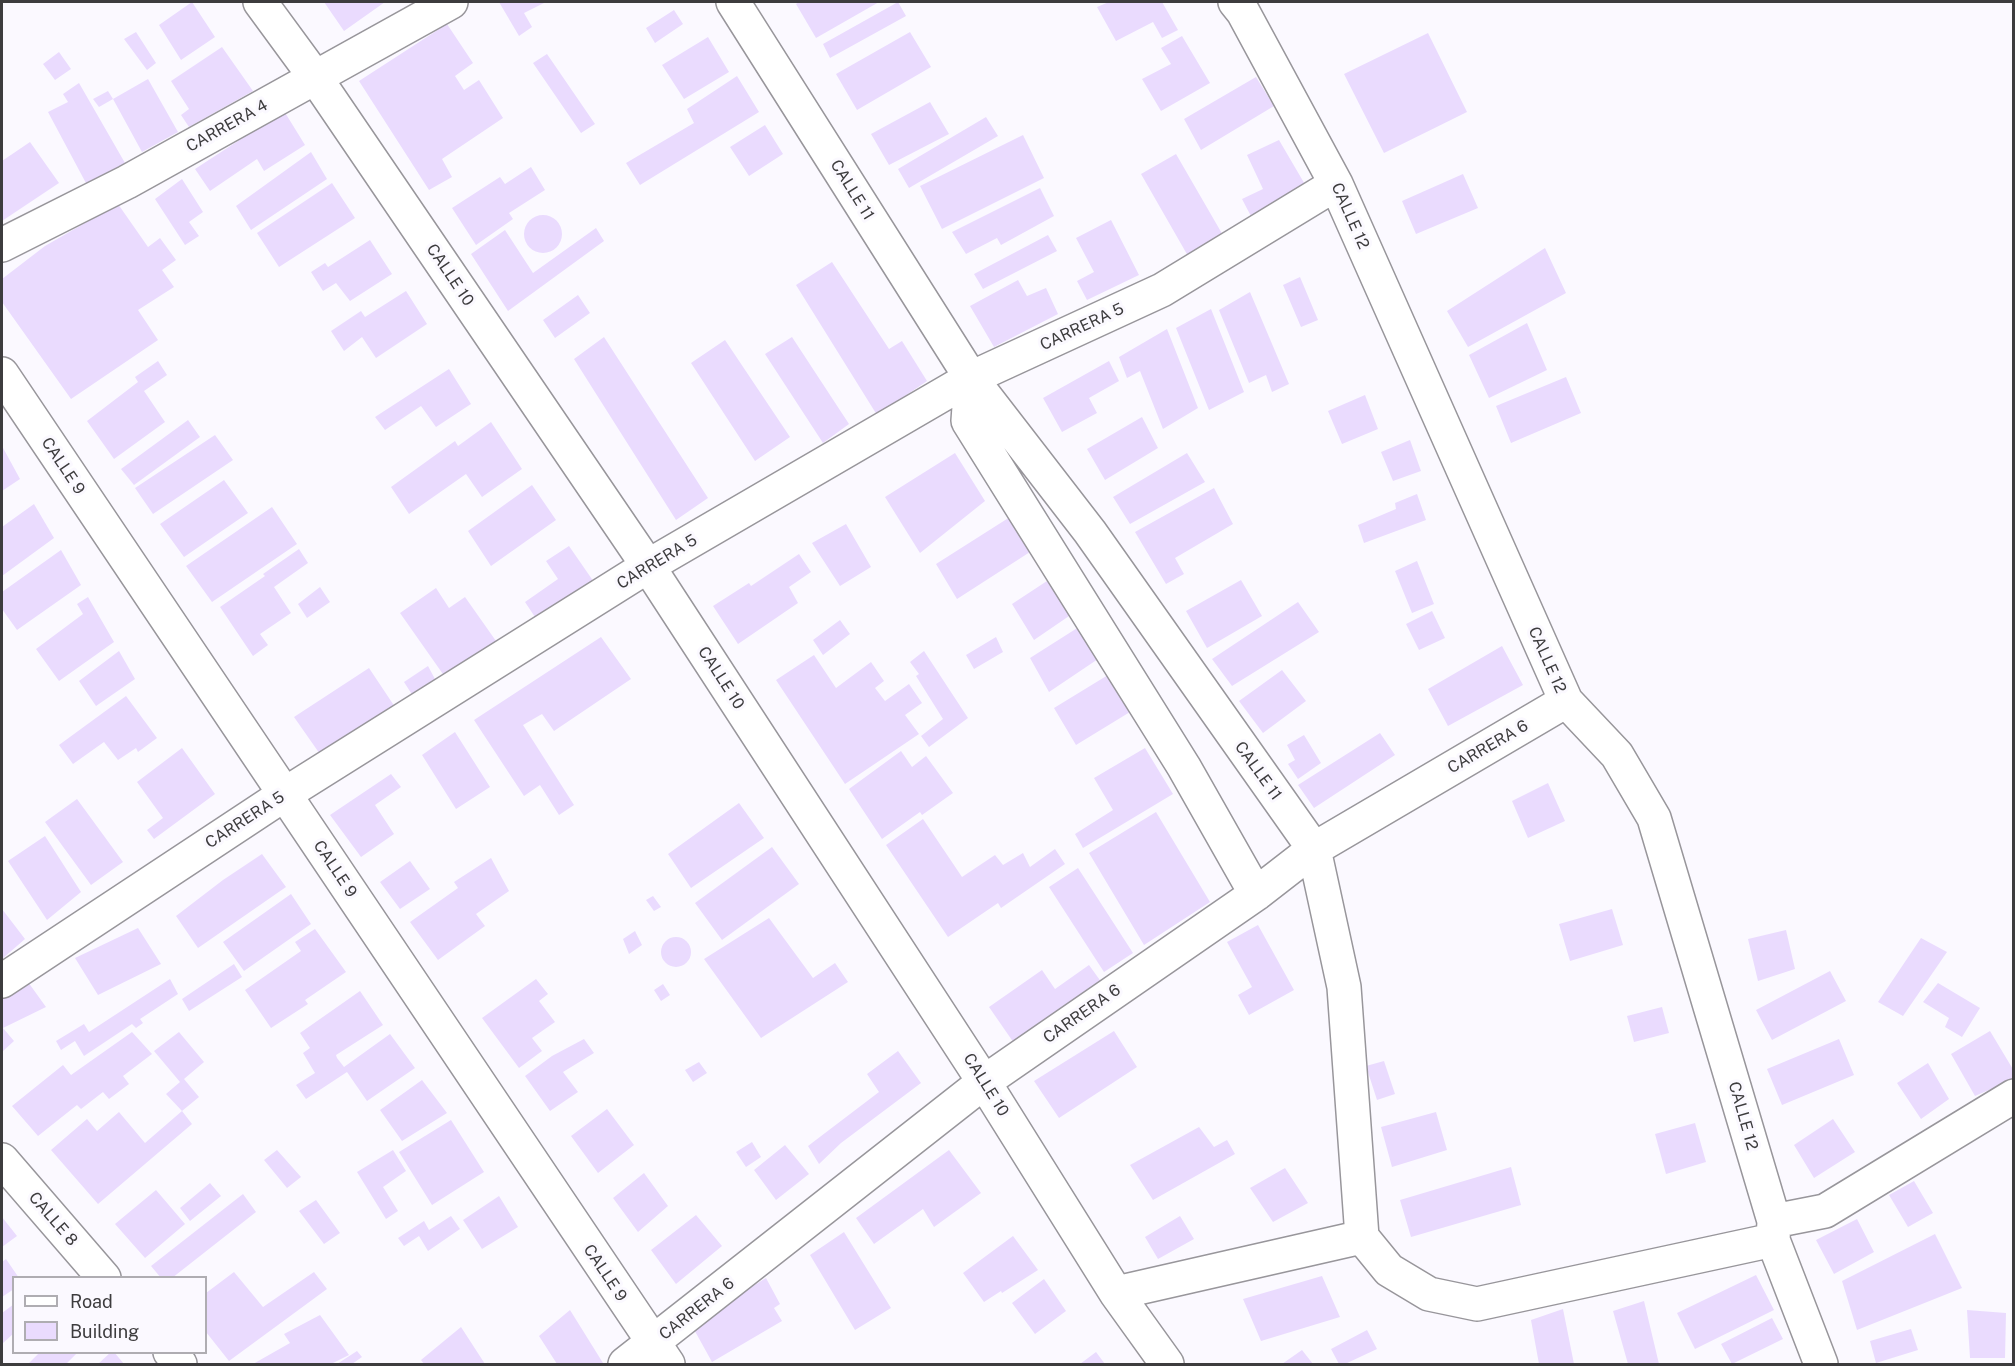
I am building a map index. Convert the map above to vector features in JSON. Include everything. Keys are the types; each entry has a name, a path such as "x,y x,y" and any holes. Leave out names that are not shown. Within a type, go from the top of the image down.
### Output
{"street":[{"name":"CALLE 10","path":"260,2 315,77 648,566 984,1082 1116,1293 1167,1365"},
{"name":"CARRERA 4","path":"2,245 127,182 451,2"},
{"name":"CALLE 11","path":"733,2 970,378 1090,532 1314,849 1344,987 1362,1237"},
{"name":"CALLE 12","path":"1235,2 1243,12 1336,184 1566,701 1617,755 1654,818 1773,1230 1821,1365"},
{"name":"CARRERA 5","path":"2,981 285,794 648,566 970,378 1162,290 1336,184"},
{"name":"CALLE 9","path":"2,374 660,1354"},
{"path":"970,378 968,421 1184,767 1256,894"},
{"name":"CARRERA 6","path":"625,1365 660,1354 984,1082 1256,894 1314,849 1566,701"},
{"path":"1116,1293 1362,1237 1389,1270 1429,1294 1477,1304 1773,1230 1825,1211 2013,1096"},
{"name":"CALLE 8","path":"2,1160 102,1276"}],"building":[{"path":"192,2 215,37 181,60 159,25"},
{"path":"324,2 385,2 344,31"},
{"path":"499,2 546,2 524,13 532,27 519,36"},
{"path":"799,2 879,2 816,38 796,4"},
{"path":"898,2 906,16 830,58 823,44"},
{"path":"1109,2 1162,2 1178,30 1162,38 1153,22 1116,41 1097,7"},
{"path":"674,10 683,24 655,43 646,28"},
{"path":"447,24 473,63 455,76 464,90 479,80 503,118 442,159 452,177 429,190 359,81"},
{"path":"136,32 156,63 147,70 124,39"},
{"path":"910,32 931,67 857,110 836,74"},
{"path":"1428,33 1467,112 1384,153 1344,74"},
{"path":"1182,36 1210,83 1161,111 1142,79 1171,64 1161,48"},
{"path":"708,37 729,72 684,99 662,65"},
{"path":"222,47 253,91 189,127 181,115 189,109 171,81"},
{"path":"59,52 71,69 55,80 43,64"},
{"path":"547,54 595,124 581,133 533,63"},
{"path":"737,76 759,112 640,185 626,163 694,123 687,109"},
{"path":"1256,77 1274,106 1201,150 1184,119"},
{"path":"148,79 178,132 142,152 113,99"},
{"path":"79,83 125,163 87,185 48,112 68,102 63,94"},
{"path":"108,91 113,99 99,107 93,99"},
{"path":"930,102 949,134 889,165 871,134"},
{"path":"284,111 305,145 264,171 257,159 210,191 195,169"},
{"path":"986,117 998,136 909,188 898,169"},
{"path":"765,125 783,154 749,176 730,147"},
{"path":"1023,135 1044,178 942,229 920,186"},
{"path":"1279,140 1310,193 1253,220 1242,199 1263,189 1247,155"},
{"path":"30,142 59,183 2,221 2,161"},
{"path":"311,152 327,179 251,230 236,206"},
{"path":"1176,154 1224,237 1188,256 1141,174"},
{"path":"531,167 545,190 509,213 513,219 476,245 452,208 500,177 505,184"},
{"path":"1463,174 1478,208 1416,234 1402,201"},
{"path":"182,179 203,212 189,222 199,236 185,245 155,199"},
{"path":"332,183 355,218 279,267 257,233"},
{"path":"1040,188 1054,216 1001,245 997,238 966,254 952,232"},
{"path":"118,204 148,247 160,238 176,260 162,270 174,287 138,310 158,340 71,399 2,302 2,279 45,246"},
{"path":"543,215 556,221 562,234 556,247 543,253 530,247 524,234 530,221"},
{"path":"1111,220 1139,275 1087,300 1077,281 1094,272 1076,238"},
{"path":"596,228 604,241 508,311 471,254 505,230 533,273"},
{"path":"1048,235 1057,251 983,289 974,274"},
{"path":"370,240 392,274 350,301 336,283 323,291 311,272 325,263 328,267"},
{"path":"1545,248 1566,293 1468,347 1447,311"},
{"path":"832,262 889,349 902,341 927,381 877,415 796,285"},
{"path":"1300,277 1318,320 1301,327 1283,285"},
{"path":"1018,280 1027,296 1046,288 1058,314 994,347 970,306"},
{"path":"406,291 427,324 376,358 362,337 344,351 331,331 361,311 365,317"},
{"path":"1250,292 1289,384 1272,392 1266,375 1249,383 1219,310"},
{"path":"578,295 590,313 555,338 543,320"},
{"path":"1211,309 1244,392 1209,410 1176,328"},
{"path":"1527,323 1547,370 1489,398 1469,355"},
{"path":"1167,329 1198,408 1163,429 1140,371 1127,378 1119,357"},
{"path":"604,337 708,498 676,520 574,359"},
{"path":"792,337 849,424 823,443 765,354"},
{"path":"725,340 790,437 755,461 691,363"},
{"path":"158,361 167,375 144,391 165,422 114,459 87,421 138,382 135,377"},
{"path":"1109,361 1119,381 1089,398 1097,413 1062,432 1043,398"},
{"path":"449,369 471,404 436,427 421,406 385,430 375,417"},
{"path":"1566,377 1581,413 1511,443 1496,406"},
{"path":"1365,395 1378,429 1342,444 1328,411"},
{"path":"1142,417 1158,448 1105,480 1087,449"},
{"path":"188,420 200,437 134,485 121,469"},
{"path":"491,422 522,469 482,497 466,474 409,514 391,487 455,441 458,446"},
{"path":"215,435 233,460 153,514 135,488"},
{"path":"1410,440 1421,471 1393,481 1381,452"},
{"path":"2,446 20,479 2,491"},
{"path":"955,453 985,501 920,553 885,497"},
{"path":"1187,453 1205,482 1130,524 1113,497"},
{"path":"224,480 248,513 184,557 160,524"},
{"path":"532,485 556,520 491,566 468,531"},
{"path":"1214,488 1233,524 1175,558 1184,574 1166,584 1135,532"},
{"path":"1417,494 1426,520 1364,543 1358,525 1396,509 1395,503"},
{"path":"34,504 54,538 2,576 2,527"},
{"path":"272,507 297,544 212,602 186,566"},
{"path":"1010,517 1030,552 957,599 936,564"},
{"path":"846,524 871,567 840,586 812,543"},
{"path":"569,546 596,585 539,623 525,602 558,579 546,561"},
{"path":"299,549 308,563 274,587 291,613 260,634 268,645 253,656 220,607"},
{"path":"61,550 81,585 17,630 2,609 2,592"},
{"path":"799,554 811,572 789,587 798,603 738,644 713,606 749,583 751,586"},
{"path":"1417,561 1434,604 1412,613 1395,571"},
{"path":"1241,580 1262,616 1207,648 1186,611"},
{"path":"1047,581 1072,614 1034,640 1012,604"},
{"path":"320,587 330,602 307,618 298,604"},
{"path":"436,588 449,608 465,597 496,641 445,677 400,613"},
{"path":"88,597 114,642 59,681 36,649 83,614 77,604"},
{"path":"1298,602 1319,632 1232,686 1212,659"},
{"path":"1432,611 1445,638 1419,650 1406,624"},
{"path":"840,620 850,634 823,655 813,640"},
{"path":"1082,625 1101,657 1049,692 1030,658"},
{"path":"601,637 631,679 554,731 542,714 523,725 574,805 559,815 540,785 524,796 474,720"},
{"path":"996,637 1003,652 974,669 966,655"},
{"path":"1502,646 1523,685 1448,726 1428,689"},
{"path":"119,651 135,679 96,706 79,681"},
{"path":"924,651 968,718 929,747 921,736 943,719 916,676 919,674 910,662"},
{"path":"814,655 836,688 871,662 884,681 875,688 885,701 909,684 922,703 905,715 919,734 845,784 776,680"},
{"path":"428,666 436,681 413,696 404,682"},
{"path":"369,668 395,707 322,757 294,717"},
{"path":"1282,670 1306,701 1263,733 1239,701"},
{"path":"1108,675 1130,712 1076,745 1054,708"},
{"path":"126,696 157,738 138,752 136,748 118,760 104,742 73,764 59,745"},
{"path":"455,732 490,787 456,809 422,755"},
{"path":"1380,733 1395,755 1314,808 1298,785"},
{"path":"1304,735 1321,763 1298,779 1288,764 1295,760 1287,745"},
{"path":"182,748 215,794 154,839 147,830 163,818 137,782"},
{"path":"1145,748 1173,794 1083,848 1075,834 1113,810 1094,778"},
{"path":"901,751 912,767 926,756 953,793 922,815 920,812 882,839 849,789"},
{"path":"391,774 401,787 375,805 394,834 361,857 330,815"},
{"path":"1548,783 1565,821 1528,838 1512,801"},
{"path":"77,799 123,862 91,885 45,822"},
{"path":"739,803 764,838 691,888 668,854"},
{"path":"1156,812 1210,902 1144,945 1089,853"},
{"path":"923,819 962,877 995,855 1003,865 1023,853 1030,867 1055,849 1065,864 1001,908 998,903 948,937 886,845"},
{"path":"45,836 81,892 47,920 8,861"},
{"path":"772,847 799,884 722,940 695,903"},
{"path":"262,854 286,887 198,948 176,916"},
{"path":"491,858 509,891 476,914 485,926 438,960 410,922 458,888 454,882"},
{"path":"410,861 430,889 400,909 380,882"},
{"path":"1078,868 1133,953 1104,972 1049,887"},
{"path":"291,894 311,924 244,971 223,942"},
{"path":"653,896 661,907 654,911 646,900"},
{"path":"2,909 25,939 2,959"},
{"path":"1612,909 1623,945 1570,961 1559,924"},
{"path":"769,918 813,978 835,963 848,982 761,1038 704,959"},
{"path":"1258,925 1294,990 1249,1015 1238,995 1252,987 1227,942"},
{"path":"138,928 161,964 98,995 75,958"},
{"path":"315,929 346,972 305,1000 308,1004 271,1028 245,990 301,951 295,942"},
{"path":"1786,930 1795,969 1758,981 1748,939"},
{"path":"635,931 642,945 629,954 623,939"},
{"path":"676,937 682,938 690,946 690,958 682,966 676,967 670,966 662,958 661,952 662,946 670,938"},
{"path":"1921,938 1947,952 1903,1016 1878,1002"},
{"path":"234,964 242,977 189,1011 182,999"},
{"path":"1089,965 1102,983 1016,1046 989,1007 1042,970 1055,989"},
{"path":"1830,971 1846,1001 1772,1040 1756,1010"},
{"path":"170,979 178,994 140,1019 143,1023 136,1028 132,1024 84,1056 75,1041 61,1050 56,1041 84,1024 89,1032"},
{"path":"536,979 548,994 539,1001 555,1022 532,1038 542,1051 519,1068 482,1018"},
{"path":"28,982 46,1007 3,1028 14,1041 2,1052 2,996"},
{"path":"1938,983 1980,1008 1962,1037 1945,1027 1949,1018 1923,1002"},
{"path":"663,984 670,995 661,1001 654,990"},
{"path":"360,991 383,1025 336,1055 337,1058 344,1067 390,1034 415,1068 367,1101 347,1072 306,1099 296,1085 315,1073 303,1053 310,1048 300,1033"},
{"path":"1662,1007 1669,1033 1634,1042 1627,1016"},
{"path":"1114,1031 1137,1067 1059,1118 1034,1081"},
{"path":"1990,1031 2014,1071 2014,1079 1975,1096 1951,1054"},
{"path":"132,1032 152,1054 123,1076 129,1084 109,1099 103,1092 81,1109 77,1105 38,1136 12,1106 63,1065 71,1075"},
{"path":"179,1032 204,1062 184,1079 199,1097 182,1111 166,1094 180,1082 154,1051"},
{"path":"584,1039 594,1053 563,1072 578,1092 550,1111 525,1076 552,1056"},
{"path":"1839,1039 1854,1075 1782,1105 1767,1069"},
{"path":"898,1051 921,1083 841,1143 819,1164 808,1146 879,1092 867,1074"},
{"path":"1384,1061 1395,1094 1377,1100 1366,1066"},
{"path":"699,1062 707,1073 693,1082 685,1070"},
{"path":"1928,1063 1949,1099 1921,1119 1897,1083"},
{"path":"422,1080 447,1113 402,1141 380,1110"},
{"path":"607,1109 634,1145 598,1173 571,1136"},
{"path":"182,1111 192,1124 98,1204 51,1150 87,1119 97,1131 119,1112 145,1143"},
{"path":"1436,1112 1447,1150 1392,1167 1381,1127"},
{"path":"1833,1119 1855,1152 1814,1178 1794,1145"},
{"path":"451,1120 484,1172 432,1205 399,1152"},
{"path":"1695,1123 1706,1162 1666,1174 1655,1134"},
{"path":"1199,1127 1214,1147 1227,1140 1235,1154 1153,1200 1130,1165"},
{"path":"752,1142 761,1157 746,1167 736,1152"},
{"path":"785,1145 809,1174 776,1200 754,1170"},
{"path":"277,1150 301,1177 287,1188 264,1160"},
{"path":"393,1150 406,1171 383,1187 398,1211 386,1219 357,1172"},
{"path":"949,1150 981,1193 934,1227 923,1209 874,1244 856,1218"},
{"path":"1511,1167 1521,1205 1411,1237 1400,1200"},
{"path":"1285,1168 1308,1203 1273,1222 1250,1188"},
{"path":"644,1173 668,1206 638,1232 613,1198"},
{"path":"1914,1181 1933,1213 1908,1227 1889,1195"},
{"path":"210,1183 221,1196 190,1221 180,1208"},
{"path":"156,1190 185,1224 145,1258 115,1224"},
{"path":"243,1194 256,1212 175,1276 159,1276 151,1266"},
{"path":"499,1196 518,1227 482,1249 463,1220"},
{"path":"316,1200 340,1233 324,1244 299,1211"},
{"path":"696,1215 722,1246 676,1284 651,1250"},
{"path":"451,1216 460,1229 428,1251 419,1236 404,1246 398,1238 424,1221 429,1230"},
{"path":"1180,1216 1194,1239 1158,1259 1145,1237"},
{"path":"2,1217 17,1236 2,1247"},
{"path":"1857,1219 1874,1252 1834,1274 1816,1240"},
{"path":"844,1232 891,1308 855,1330 810,1255"},
{"path":"1935,1234 1962,1288 1857,1330 1842,1281"},
{"path":"1013,1236 1038,1270 984,1302 963,1273"},
{"path":"6,1259 18,1276 12,1276 12,1290 2,1297 2,1262"},
{"path":"234,1272 263,1307 314,1272 327,1289 229,1361 207,1333 207,1292"},
{"path":"1756,1275 1774,1310 1695,1349 1677,1313"},
{"path":"1322,1276 1340,1317 1261,1341 1243,1299"},
{"path":"766,1278 780,1304 774,1308 782,1321 712,1362 691,1324"},
{"path":"1044,1279 1066,1311 1035,1334 1012,1303"},
{"path":"1644,1301 1659,1364 1628,1364 1613,1311"},
{"path":"12,1306 12,1335 2,1344 2,1313"},
{"path":"1563,1309 1574,1364 1539,1364 1531,1320"},
{"path":"570,1310 603,1363 557,1364 539,1336"},
{"path":"1967,1310 2006,1313 2005,1358 1970,1358"},
{"path":"320,1315 349,1355 331,1364 253,1364 290,1343 284,1334"},
{"path":"1772,1318 1783,1339 1732,1364 1721,1344"},
{"path":"461,1327 485,1364 424,1364 421,1360"},
{"path":"1911,1329 1918,1350 1876,1363 1870,1341"},
{"path":"1367,1330 1377,1349 1345,1364 1339,1364 1331,1349"},
{"path":"1302,1350 1313,1364 1282,1364"},
{"path":"357,1351 362,1357 352,1364 337,1364"},
{"path":"1096,1352 1105,1364 1080,1364"},
{"path":"38,1354 76,1354 66,1364 28,1364"},
{"path":"109,1354 116,1354 124,1364 98,1364"}]}
